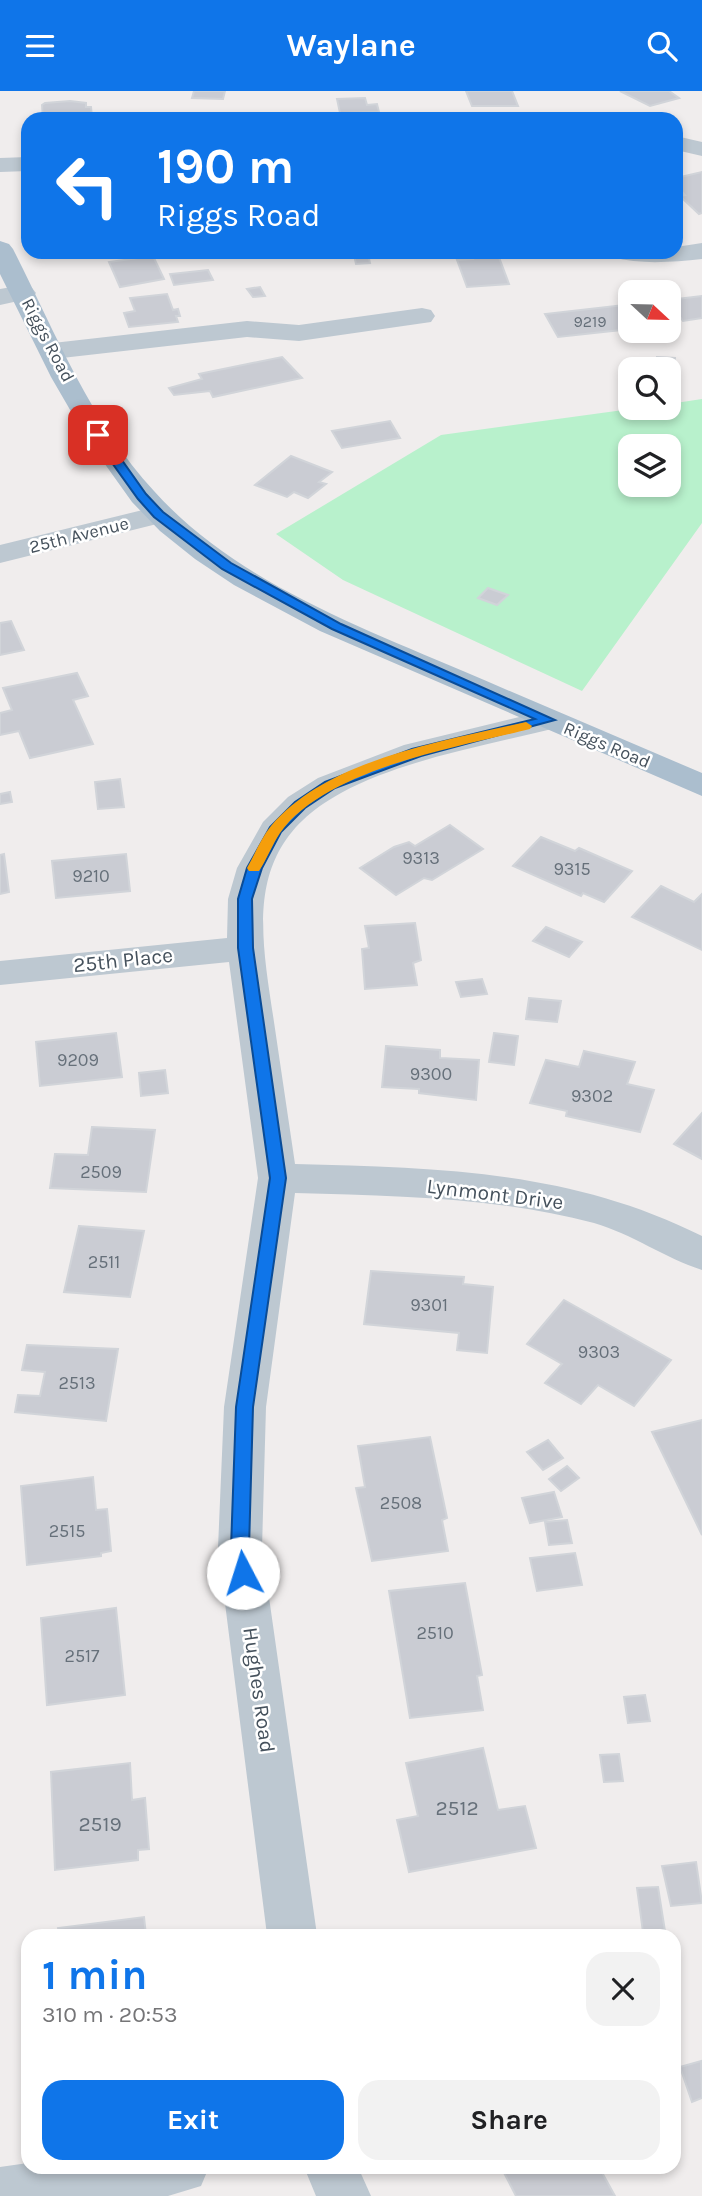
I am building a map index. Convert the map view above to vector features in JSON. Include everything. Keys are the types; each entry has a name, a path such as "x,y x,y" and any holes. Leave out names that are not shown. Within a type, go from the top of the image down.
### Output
{"main road":[{"name":"Riggs Road","path":"0,249 11,295 53,351 98,435 159,515 227,566 337,627 702,785"}],"street":[{"path":"683,145 702,149"},
{"path":"0,166 21,164"},
{"path":"683,253 702,251"},
{"path":"53,351 247,329 299,333 422,316"},
{"name":"25th Avenue","path":"0,554 159,515"},
{"name":"Hughes Road","path":"291,1929 240,1548 245,1407 278,1178 245,948 245,899 254,868 275,830 300,805 330,785 376,765 548,720"},
{"name":"25th Place","path":"0,973 245,948"},
{"name":"Lynmont Drive","path":"278,1178 459,1185 593,1207 655,1230 702,1254"},
{"path":"0,2194 135,2174"},
{"path":"323,2174 325,2196"},
{"path":"334,2174 344,2196"}],"green space":[{"path":"702,399 702,523 582,691 343,580 276,534 441,435 618,411 618,420 681,420 681,402"}],"building":[{"path":"194,91 225,91 223,99 192,98"},
{"path":"466,91 512,91 518,106 472,106"},
{"path":"620,91 669,91 679,98 650,106"},
{"path":"365,98 367,105 377,104 379,112 340,112 337,99"},
{"path":"86,103 86,107 91,107 92,112 43,112 42,105"},
{"path":"702,172 702,213 699,214 683,199 683,176"},
{"path":"154,259 164,279 120,287 109,262"},
{"path":"355,259 369,259 370,263 356,264"},
{"path":"500,259 509,284 467,287 457,260"},
{"path":"208,270 213,280 174,285 170,274"},
{"path":"260,287 265,296 253,297 247,289"},
{"path":"167,294 173,310 178,309 178,322 129,327 124,313 135,311 130,298"},
{"path":"702,296 702,318 683,321 681,298"},
{"path":"618,306 618,330 558,337 545,314"},
{"path":"282,357 302,378 213,397 210,391 174,395 169,388 202,379 199,374"},
{"path":"390,421 400,438 342,448 332,431"},
{"path":"291,456 332,472 319,482 326,484 308,498 294,492 287,497 255,485"},
{"path":"488,588 508,595 497,605 478,598"},
{"path":"11,621 24,650 0,655 0,623"},
{"path":"77,673 88,696 73,700 93,744 30,758 19,731 0,735 0,713 12,710 3,688"},
{"path":"120,779 124,807 98,809 95,782"},
{"path":"10,792 12,802 0,804 0,794"},
{"path":"450,825 483,849 432,880 424,878 396,895 360,868 394,847 409,842 415,846"},
{"path":"541,837 575,851 579,848 632,871 604,902 583,893 581,896 513,866"},
{"path":"4,854 9,892 0,894 0,855"},
{"path":"126,854 130,891 56,898 52,861"},
{"path":"661,886 694,902 702,894 702,950 632,917"},
{"path":"415,923 421,960 413,963 417,985 365,989 362,949 369,948 365,926"},
{"path":"546,927 582,942 569,957 533,941"},
{"path":"482,979 487,994 461,997 456,982"},
{"path":"529,998 561,1001 557,1022 526,1019"},
{"path":"116,1033 122,1077 40,1086 36,1042"},
{"path":"494,1033 518,1036 514,1065 489,1062"},
{"path":"386,1046 440,1050 440,1058 479,1060 476,1100 419,1093 419,1089 382,1087"},
{"path":"584,1051 635,1062 627,1084 654,1090 640,1132 566,1116 567,1111 530,1103 546,1060 579,1067"},
{"path":"165,1070 168,1093 141,1096 139,1073"},
{"path":"702,1113 702,1159 674,1144"},
{"path":"92,1127 155,1130 146,1192 50,1188 55,1154 88,1155"},
{"path":"79,1226 144,1231 130,1297 64,1292"},
{"path":"371,1271 464,1277 463,1284 493,1287 487,1353 457,1350 459,1333 364,1324"},
{"path":"564,1300 671,1360 634,1406 598,1385 581,1404 545,1383 562,1364 527,1344"},
{"path":"27,1345 118,1349 106,1421 15,1412 18,1395 40,1396 45,1372 22,1370"},
{"path":"702,1420 702,1535 652,1432"},
{"path":"430,1437 447,1518 442,1520 448,1551 372,1561 356,1488 365,1487 358,1446"},
{"path":"548,1440 563,1458 543,1470 527,1452"},
{"path":"567,1466 579,1478 561,1491 549,1479"},
{"path":"93,1477 96,1510 107,1509 111,1551 101,1553 101,1556 27,1565 21,1486"},
{"path":"554,1492 562,1517 530,1523 522,1498"},
{"path":"567,1520 572,1543 549,1545 545,1522"},
{"path":"575,1553 582,1585 537,1591 530,1558"},
{"path":"465,1583 482,1675 477,1676 483,1710 410,1718 389,1591"},
{"path":"116,1608 125,1695 47,1705 41,1618"},
{"path":"645,1695 650,1721 628,1723 624,1697"},
{"path":"483,1748 498,1810 525,1806 536,1848 409,1872 397,1820 418,1816 406,1763"},
{"path":"619,1754 623,1781 604,1782 600,1755"},
{"path":"130,1763 132,1800 145,1798 149,1849 138,1850 138,1860 55,1870 51,1772"},
{"path":"696,1862 702,1903 671,1906 662,1866"},
{"path":"658,1887 665,1929 643,1929 637,1888"},
{"path":"144,1917 145,1929 58,1929"},
{"path":"701,2061 702,2098 692,2102 681,2067"},
{"path":"505,2174 603,2174 615,2196 516,2196"}],"slow traffic":[{"path":"254,868 275,830 300,805 330,785 376,765 416,752 526,726"}],"route":[{"path":"98,435 122,470 159,515 227,566 337,627 548,720 416,752 376,765 330,785 300,805 275,830 254,868 245,899 245,948 278,1178 265,1283 245,1407 240,1548 243,1573"}]}
